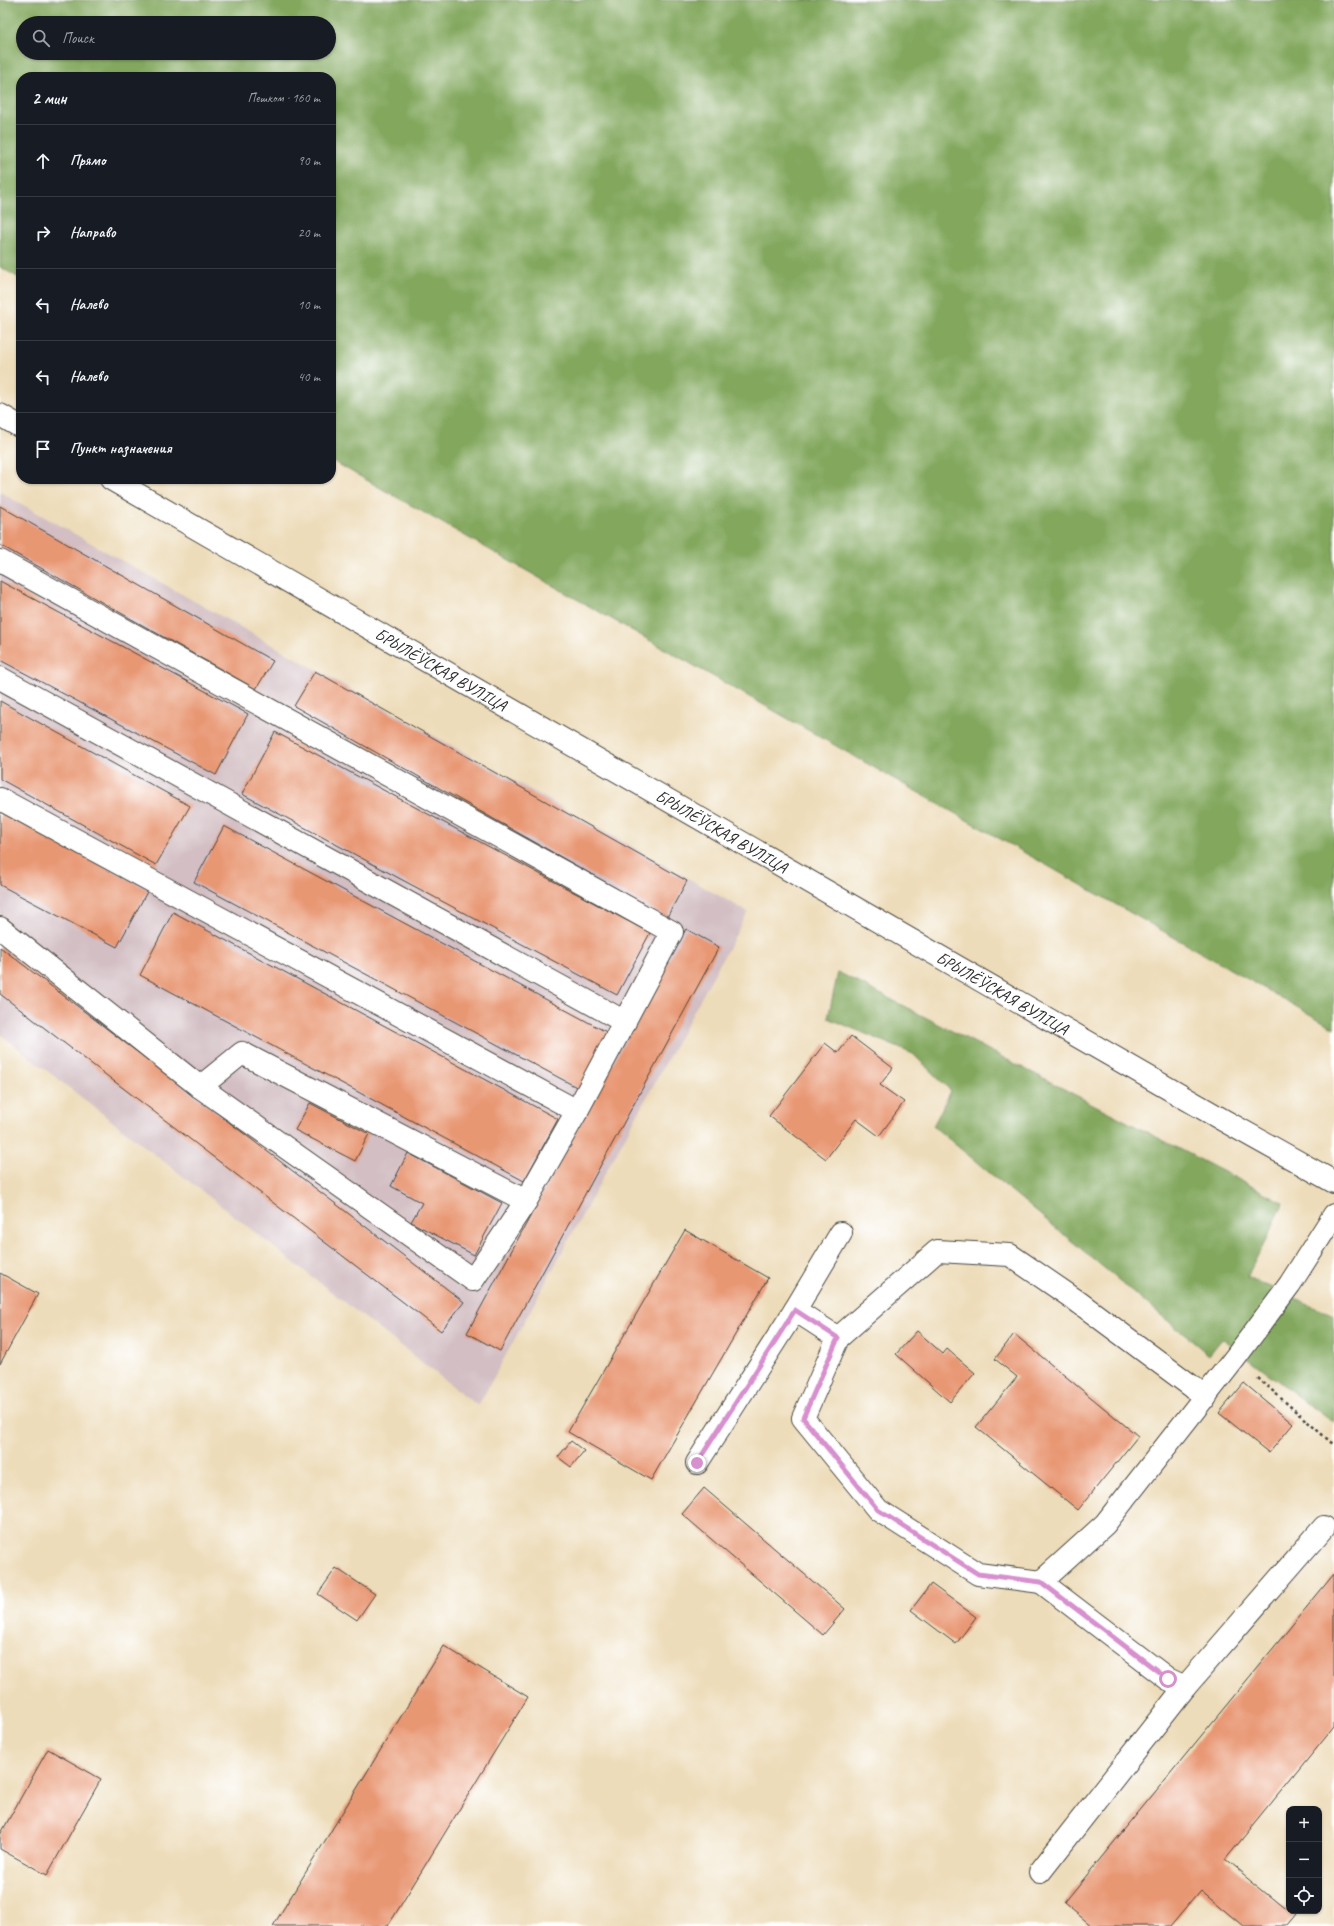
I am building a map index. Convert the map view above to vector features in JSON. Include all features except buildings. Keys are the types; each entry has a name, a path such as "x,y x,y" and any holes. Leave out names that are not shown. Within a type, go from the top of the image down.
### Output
{"street":[{"path":"0,415 16,424"},
{"name":"БРЫЛЁЎСКАЯ ВУЛІЦА","path":"120,484 1216,1116 1334,1182"},
{"path":"0,561 672,932 577,1111 526,1201 473,1280 200,1087 0,928"},
{"path":"0,678 625,1022"},
{"path":"0,799 577,1111"},
{"path":"200,1087 242,1053 526,1201"},
{"path":"1041,1582 1105,1524 1206,1397 1290,1284 1334,1215"},
{"path":"697,1463 795,1310 841,1233"},
{"path":"1185,1687 1168,1679 1041,1582 978,1574 878,1510 803,1418 838,1338 937,1251 1010,1255 1077,1301 1206,1397"},
{"path":"795,1310 838,1338"},
{"path":"1040,1872 1185,1687 1324,1527"}],"path":[{"path":"1235,1358 1334,1445"}],"shaded area":[{"path":"0,492 748,912 478,1406 0,1034"}],"green space":[{"path":"0,0 1334,0 1334,1028 336,463 336,72 16,72 16,276 0,267"},
{"path":"838,972 1284,1203 1247,1277 1334,1315 1334,1423 1222,1339 1209,1355 933,1126 951,1091 913,1054 828,1018"}],"route":[{"path":"697,1463 795,1310 838,1338 803,1418 878,1510 978,1574 1041,1582 1168,1679"}]}
